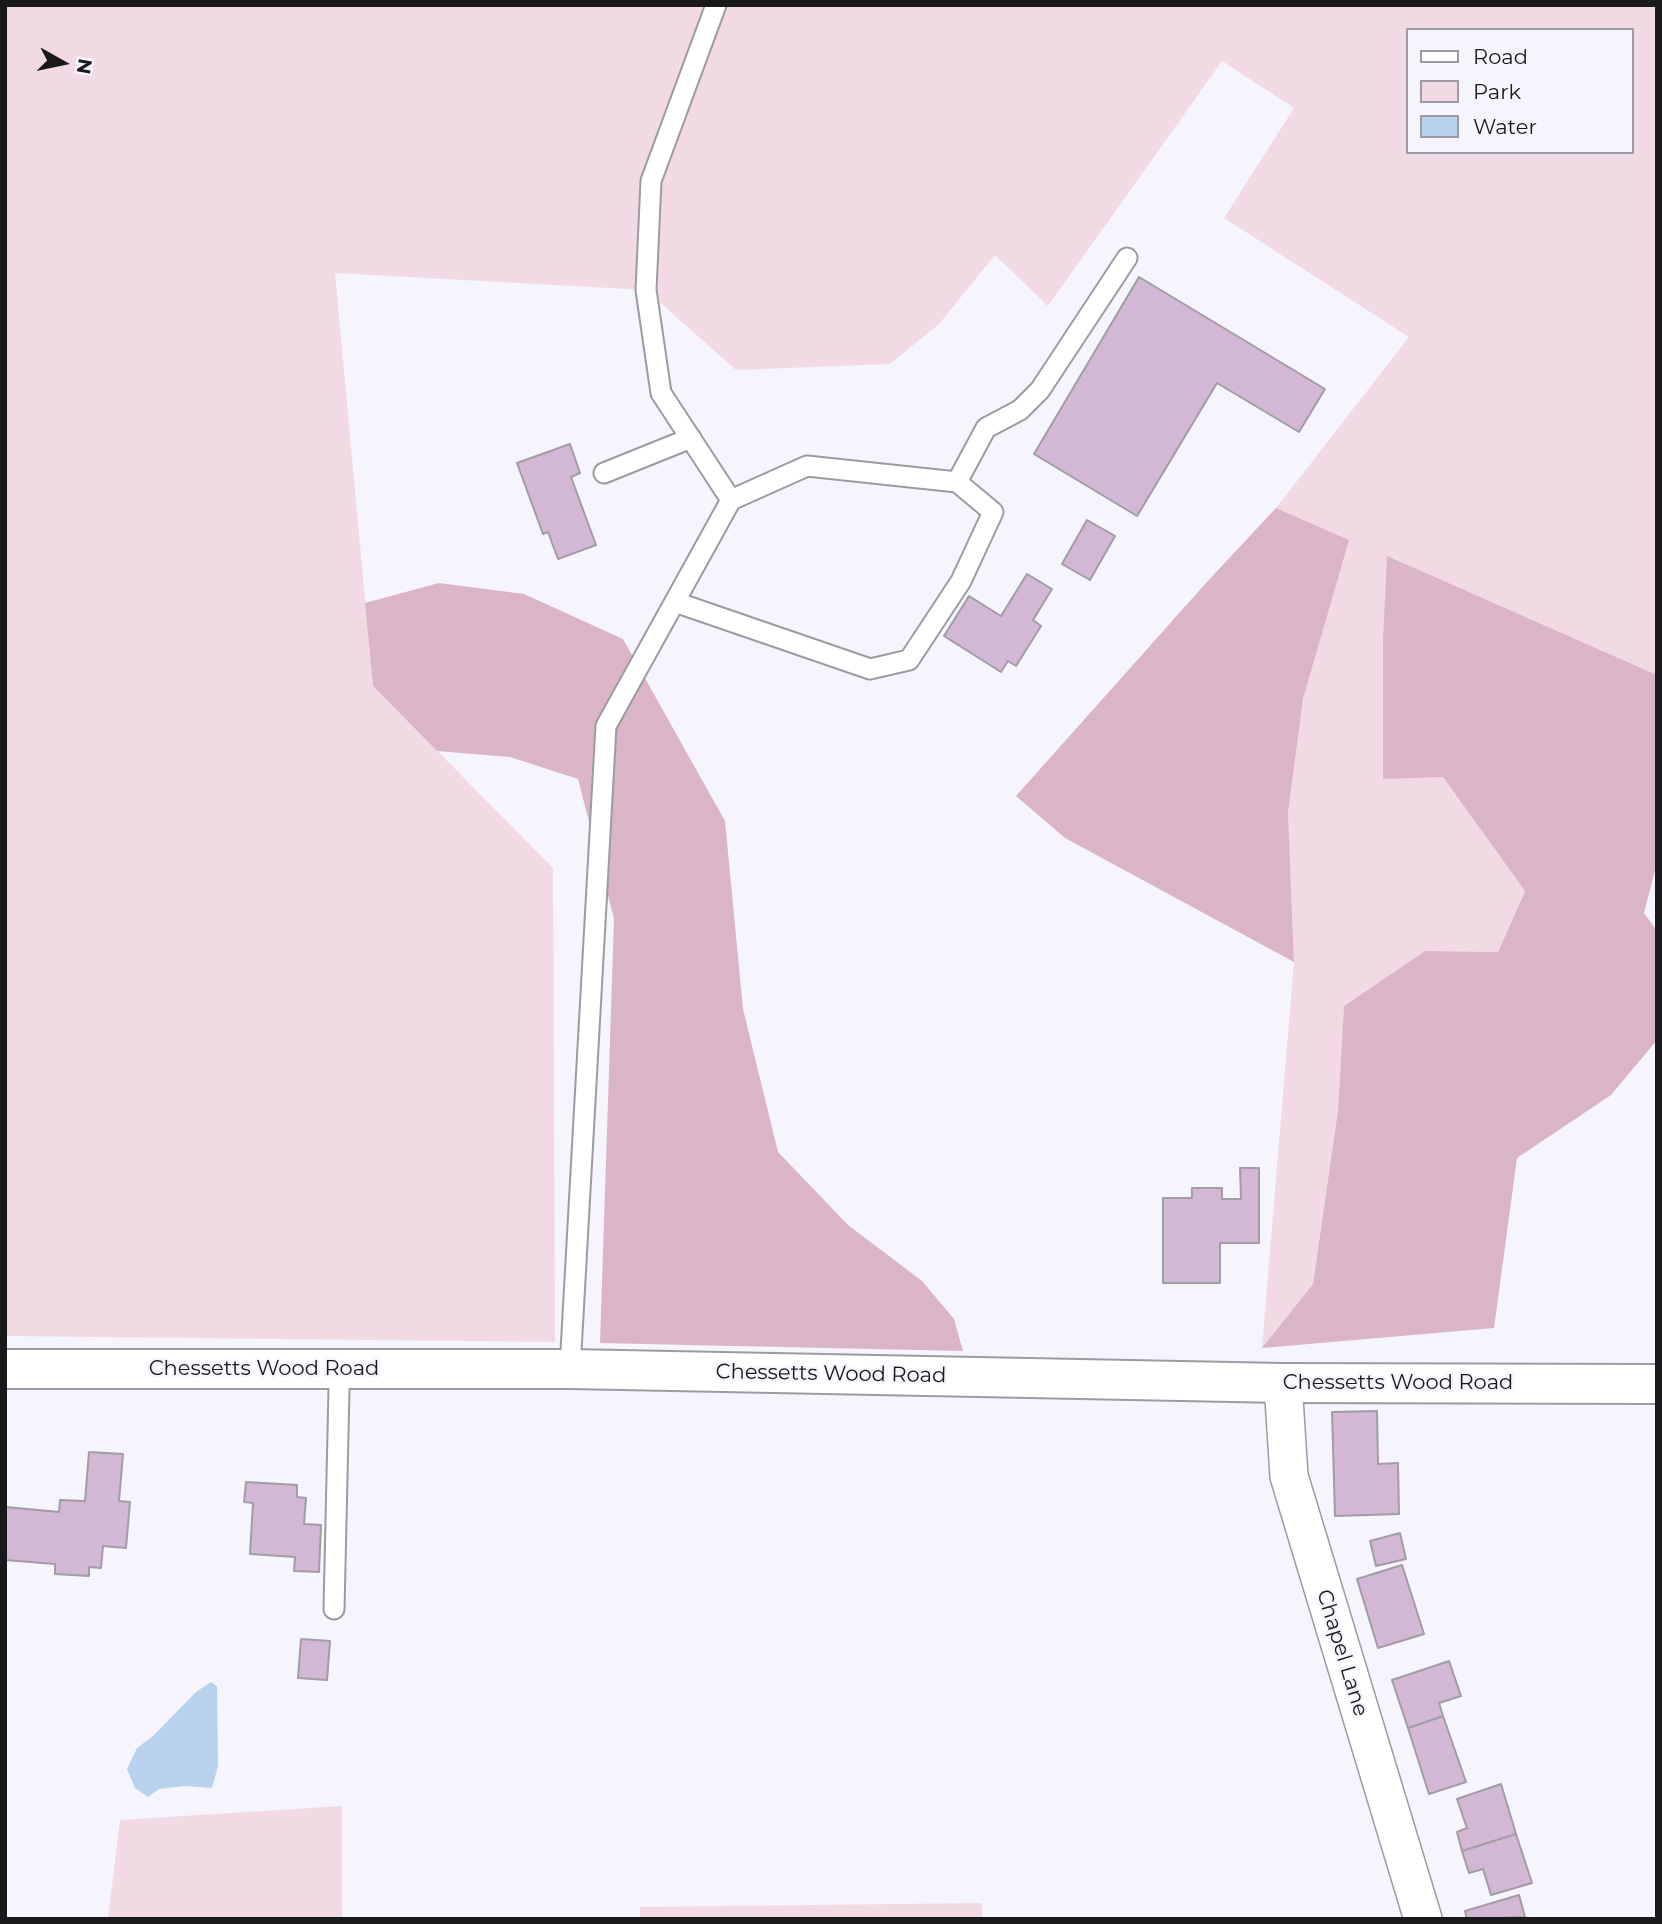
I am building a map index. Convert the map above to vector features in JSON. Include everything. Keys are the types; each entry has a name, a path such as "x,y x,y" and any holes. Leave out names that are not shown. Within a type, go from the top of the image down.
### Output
{"street":[{"name":"Chessetts Wood Road","path":"5,1369 570,1369 1283,1382 1657,1384"},
{"name":"Chapel Lane","path":"1283,1382 1289,1476 1423,1919"}],"lane":[{"path":"716,5 651,181 646,290 661,393 731,499"},
{"path":"957,482 986,428 1020,410 1040,390 1127,258"},
{"path":"604,473 691,438"},
{"path":"570,1369 606,726 731,499 807,466 957,482 993,512 961,581 909,660 870,669 675,602"},
{"path":"334,1609 339,1389 342,1369"}],"green space":[{"path":"5,5 1657,5 1657,675 1387,557 1443,777 1525,890 1498,952 1425,951 1344,1006 1338,1110 1313,1284 1262,1348 1294,962 1288,813 1303,699 1348,540 1276,508 1409,337 1224,218 1294,108 1222,61 1048,306 995,255 939,324 890,364 736,370 646,290 335,273 373,686 553,868 555,1342 5,1336"},
{"path":"342,1806 342,1919 108,1919 120,1820"},
{"path":"982,1903 982,1919 640,1919 640,1907"}],"shaded area":[{"path":"1276,508 1349,540 1303,699 1288,813 1294,962 1065,838 1016,796"},
{"path":"1387,556 1657,675 1657,862 1644,913 1657,931 1657,1040 1611,1095 1517,1158 1494,1328 1262,1348 1313,1284 1338,1110 1344,1006 1425,951 1498,952 1525,891 1443,777 1383,779 1383,641"},
{"path":"439,583 524,594 623,639 725,821 743,1009 778,1152 848,1225 922,1281 954,1319 963,1351 600,1343 614,919 578,779 510,757 437,751 373,686 365,603"}],"water":[{"path":"211,1682 217,1686 218,1766 212,1788 185,1786 159,1789 148,1797 135,1788 127,1769 137,1748 153,1736 196,1692"}],"building":[{"path":"1139,277 1325,389 1299,432 1217,383 1137,516 1034,454"},
{"path":"570,444 580,473 571,477 596,545 558,559 548,532 543,534 517,463"},
{"path":"1087,520 1115,536 1090,580 1062,564"},
{"path":"1027,574 1052,589 1033,620 1041,626 1016,666 1008,661 1001,672 944,636 969,596 1001,616"},
{"path":"1240,1168 1259,1168 1259,1243 1220,1243 1220,1283 1163,1283 1163,1198 1192,1198 1192,1188 1222,1188 1222,1199 1241,1199"},
{"path":"1377,1411 1378,1464 1398,1463 1399,1514 1335,1516 1332,1412"},
{"path":"89,1452 123,1454 119,1501 130,1502 126,1548 103,1546 101,1568 89,1567 89,1576 55,1574 55,1564 5,1560 6,1507 59,1512 60,1500 85,1501"},
{"path":"246,1482 297,1485 297,1497 306,1498 304,1524 321,1525 319,1572 294,1571 295,1557 250,1554 253,1503 244,1502"},
{"path":"1400,1533 1406,1559 1376,1566 1370,1541"},
{"path":"1402,1565 1424,1634 1378,1648 1357,1579"},
{"path":"301,1639 330,1641 327,1680 298,1678"},
{"path":"1449,1661 1461,1696 1439,1703 1443,1716 1408,1728 1392,1680"},
{"path":"1443,1716 1466,1782 1429,1794 1408,1728"},
{"path":"1501,1784 1516,1834 1462,1851 1457,1832 1467,1828 1457,1799"},
{"path":"1516,1834 1532,1883 1491,1895 1483,1869 1469,1873 1462,1851"},
{"path":"1519,1895 1525,1917 1467,1919 1465,1911"}]}
